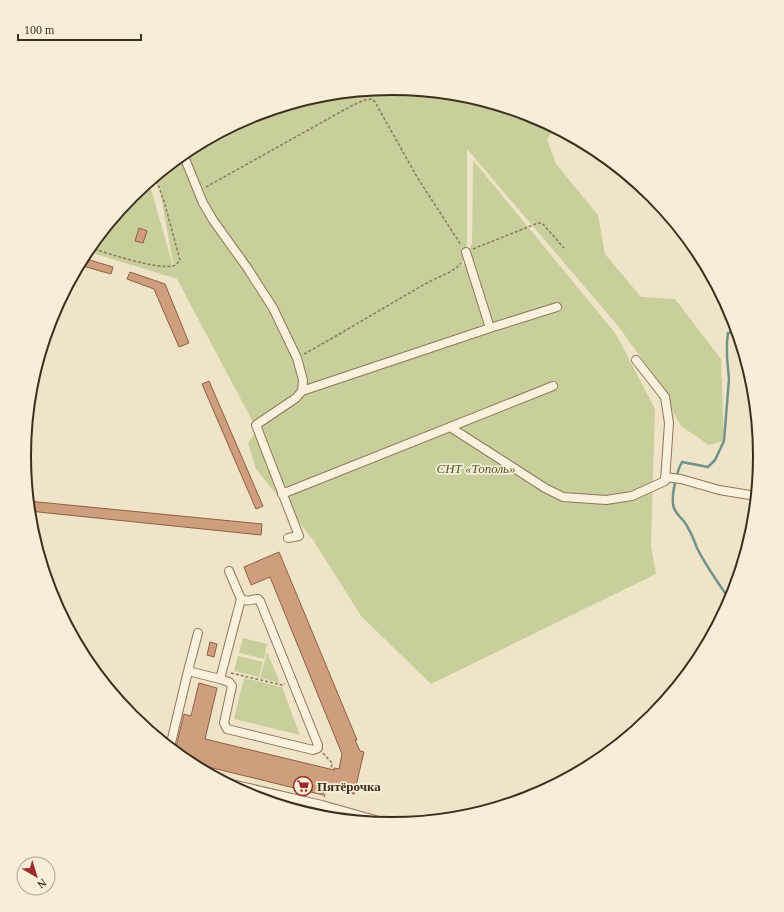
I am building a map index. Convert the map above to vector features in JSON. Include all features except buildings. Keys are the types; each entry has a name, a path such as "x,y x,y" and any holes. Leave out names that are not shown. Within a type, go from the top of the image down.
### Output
{"street":[{"path":"186,160 212,220 273,308 297,358 303,380 302,391"},
{"path":"466,252 490,328"},
{"path":"288,538 298,536 256,425 296,398 302,391 557,307"},
{"path":"450,427 544,488 563,497 606,500 632,496 665,481 668,477 669,423 665,397 636,360"},
{"path":"282,494 553,386"},
{"path":"668,477 719,490 751,495"},
{"path":"220,679 241,599 229,571"},
{"path":"188,671 229,682 232,686 224,723 227,729 313,750 318,748 260,601 255,599 248,602 241,599"},
{"path":"171,741 198,633"},
{"path":"251,788 358,815"}],"path":[{"path":"199,191 353,105 372,99 417,177 466,252"},
{"path":"96,249 155,266 172,266 178,264 180,260 164,201 156,183"},
{"path":"297,358 429,282 456,269 463,261 466,252 538,223 542,223 564,248"},
{"path":"222,671 282,685 293,682"},
{"path":"318,748 331,762 331,770"},
{"path":"322,805 327,788"}],"green space":[{"name":"СНТ «Тополь»","path":"392,95 439,98 485,107 508,114 552,132 547,139 556,164 598,215 605,254 641,297 675,299 721,359 724,441 709,445 681,426 648,367 618,326 467,149 467,243 461,271 472,243 473,160 616,334 655,409 651,546 656,574 431,684 361,616 313,540 256,469 248,443 257,430 177,279 93,253 121,218 151,188 175,273 158,182 191,156 232,132 254,122 299,107 345,98 368,96"},
{"path":"243,638 267,644 264,659 239,653"},
{"path":"267,652 280,683 260,678"},
{"path":"238,656 263,662 259,677 234,671"},
{"path":"244,678 282,687 300,735 234,719"}],"waterway":[{"path":"726,594 704,561 687,525 675,511 673,504 673,491 682,462 708,467 715,460 724,441 729,379 727,342 728,333 731,332"}],"place":[{"name":"Пятёрочка","path":"303,786"}]}
